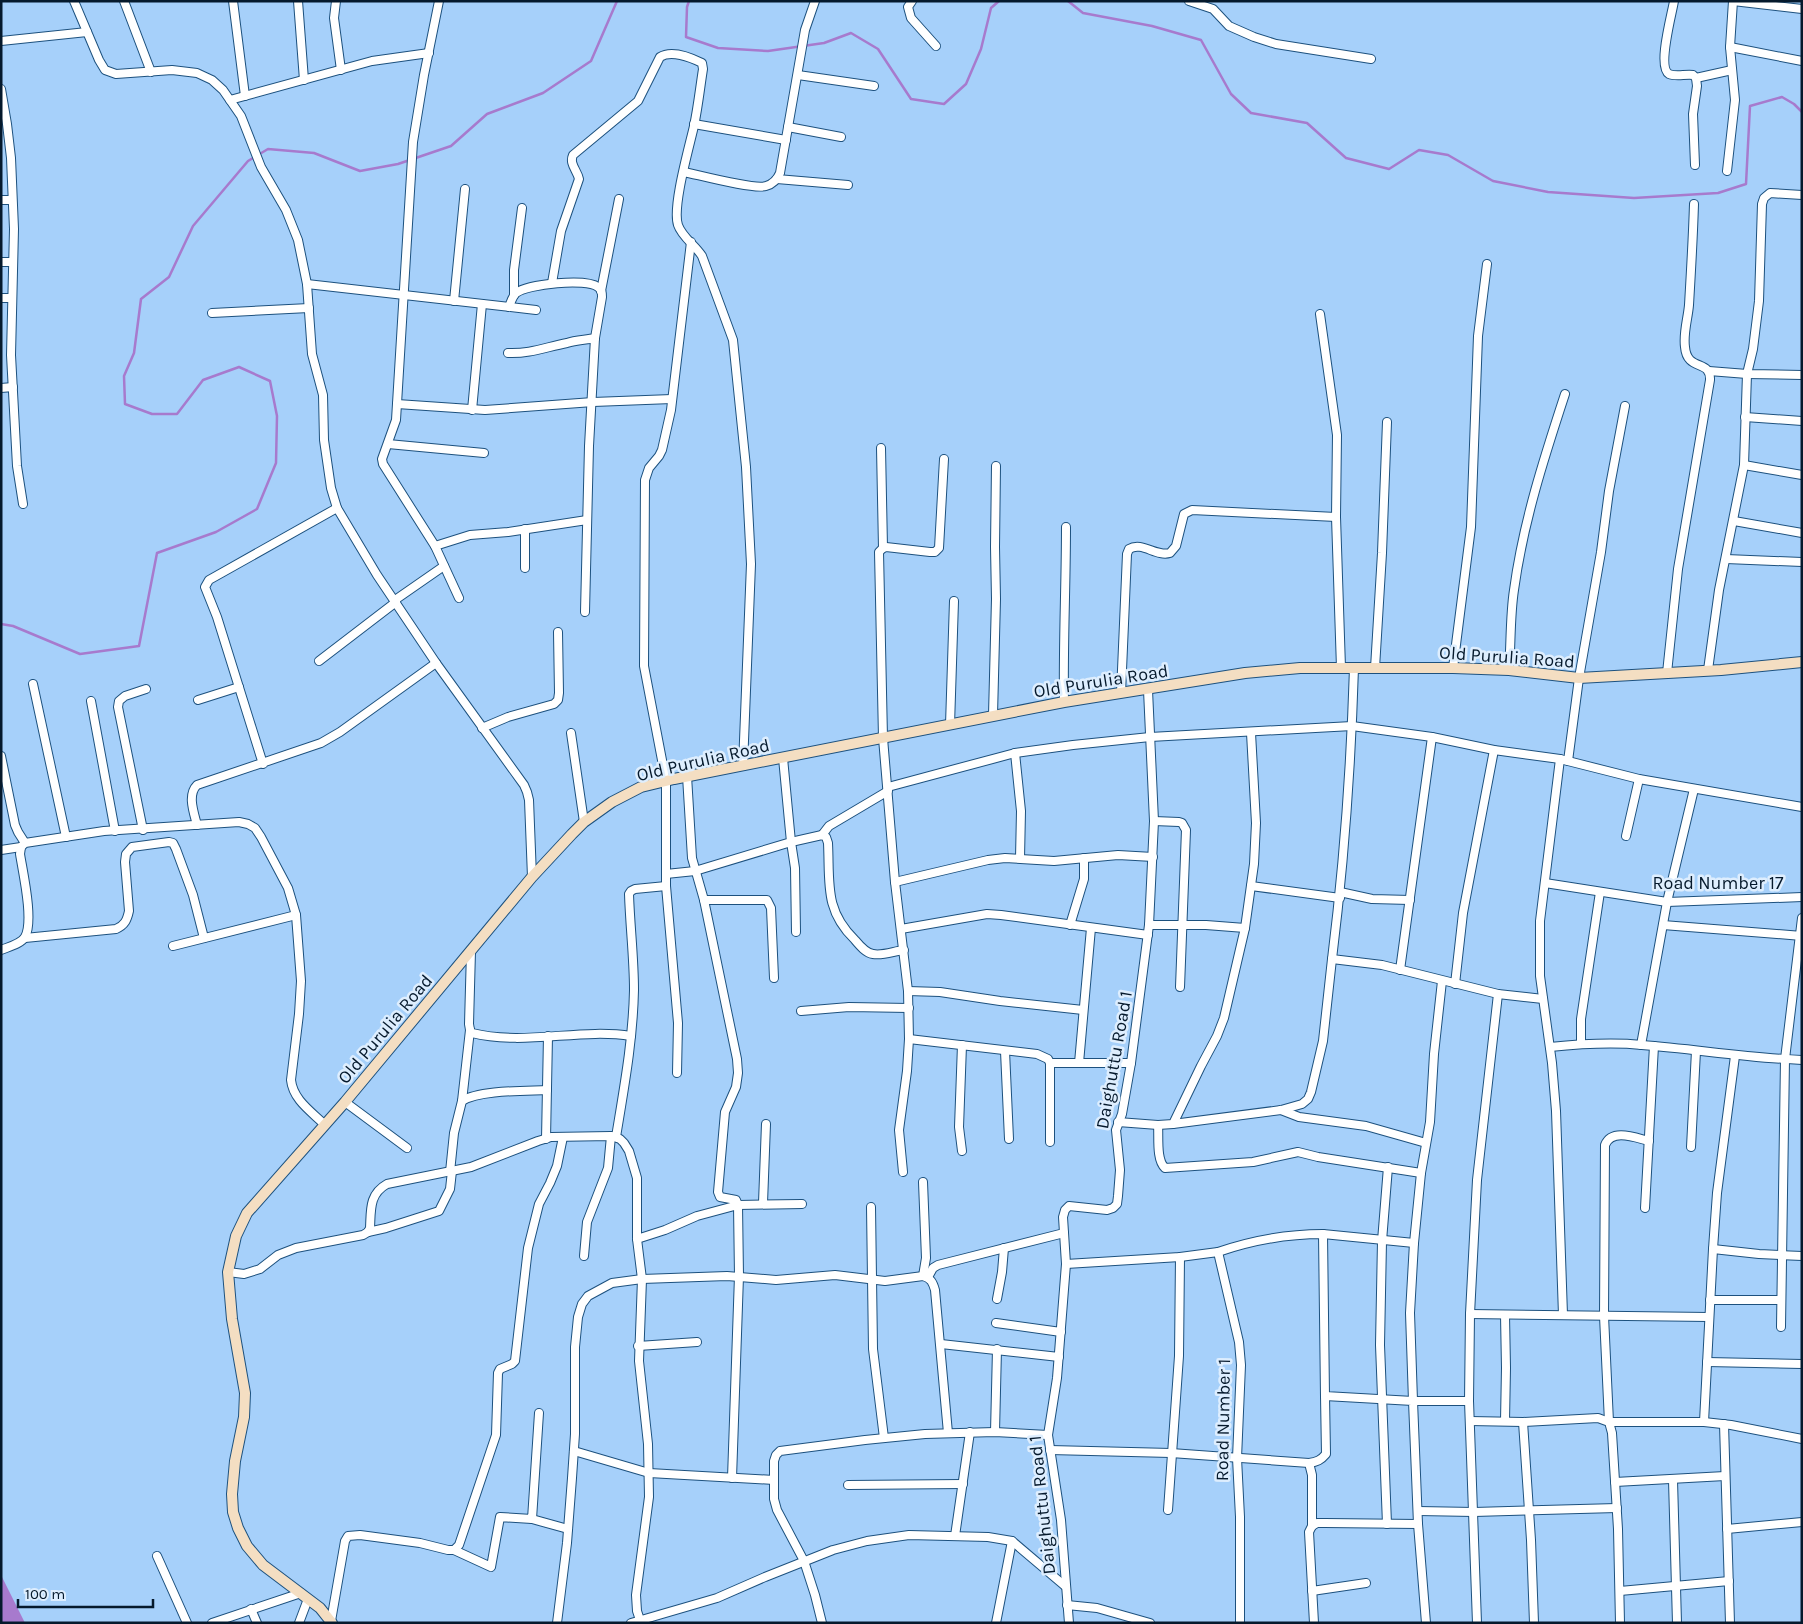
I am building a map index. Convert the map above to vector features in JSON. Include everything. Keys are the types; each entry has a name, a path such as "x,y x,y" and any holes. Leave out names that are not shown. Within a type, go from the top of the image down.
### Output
{"main road":[{"name":"Old Purulia Road","path":"332,1622 320,1608 263,1565 247,1546 233,1512 232,1494 235,1461 244,1417 246,1393 232,1319 228,1272 236,1236 247,1213 345,1102 532,877 584,822 612,802 641,787 687,776 993,715 1245,673 1300,668 1453,668 1509,670 1579,678 1802,662"}],"street":[{"path":"74,1 105,70 116,74 172,70 197,73 212,80 223,90 241,116 261,167 293,225 307,284 312,354 323,395 324,440 331,488 337,508 377,575 436,663 527,792 532,877"},
{"path":"124,1 151,72"},
{"path":"233,1 245,96"},
{"path":"298,1 304,80"},
{"path":"336,1 334,18 341,70"},
{"path":"438,1 413,142 396,420 383,455 383,464 435,546 459,598"},
{"path":"684,172 759,188 777,179 786,140 805,30 814,1"},
{"path":"912,1 908,7 910,18 936,46"},
{"path":"1189,1 1214,5 1229,26 1254,37 1276,44 1371,59"},
{"path":"1674,1 1664,64 1668,74 1693,75 1696,78 1732,70"},
{"path":"1727,171 1735,100 1730,47 1733,1 1802,9"},
{"path":"1,41 87,32"},
{"path":"1730,47 1801,60"},
{"path":"230,100 386,58 428,53"},
{"path":"552,283 561,231 579,179 572,163 573,155 638,101 660,57 665,54 672,54 702,62 703,69 677,217 678,226 683,234 692,242 702,256 730,329 735,352 746,467 751,564 743,766"},
{"path":"798,75 874,86"},
{"path":"1695,165 1693,114 1697,86 1696,78"},
{"path":"1,89 11,158 13,387 17,466 23,504"},
{"path":"694,124 786,140"},
{"path":"788,127 841,137"},
{"path":"777,179 848,185"},
{"path":"454,301 466,189"},
{"path":"1708,670 1714,622 1744,465 1747,374 1753,349 1759,301 1762,204 1764,198 1770,193 1802,195"},
{"path":"585,612 588,446 595,338 602,297 601,290 619,199"},
{"path":"1,200 12,200"},
{"path":"1694,204 1689,307 1684,344 1687,358 1692,363 1709,371 1802,375"},
{"path":"509,307 514,295 514,270 522,208"},
{"path":"677,1073 678,1023 666,886 666,781 644,666 645,480 649,468 662,450 672,399 692,242"},
{"path":"1,262 13,262"},
{"path":"1453,668 1470,526 1478,336 1487,264"},
{"path":"514,295 522,289 552,283 589,284 597,286 601,290"},
{"path":"307,284 536,310"},
{"path":"1,298 12,298"},
{"path":"472,410 482,304"},
{"path":"212,313 308,308"},
{"path":"1320,314 1337,435 1336,517 1341,668"},
{"path":"1,328 11,328"},
{"path":"508,353 523,354 568,342 595,338"},
{"path":"1667,673 1678,569 1710,380 1709,371"},
{"path":"1,388 13,387"},
{"path":"1509,670 1514,590 1524,535 1544,457 1565,394"},
{"path":"397,404 472,410 672,399"},
{"path":"1564,1315 1556,1111 1550,1047 1540,976 1540,921 1564,760 1626,406"},
{"path":"1745,418 1802,421"},
{"path":"1375,668 1387,422"},
{"path":"388,444 484,452"},
{"path":"881,448 882,548 880,552 883,738 895,882 909,1008 907,1071 899,1130 903,1172"},
{"path":"882,548 930,552 935,552 939,548 944,459"},
{"path":"1744,465 1802,476"},
{"path":"993,715 996,599 996,466"},
{"path":"263,764 217,618 204,587 209,580 337,508"},
{"path":"1121,693 1127,554 1129,549 1139,546 1161,554 1170,553 1176,546 1184,514 1192,510 1336,517"},
{"path":"435,546 470,535 587,520"},
{"path":"1734,521 1802,533"},
{"path":"1064,702 1063,644 1066,527"},
{"path":"525,529 525,568"},
{"path":"1726,559 1802,562"},
{"path":"319,661 396,602 395,600 444,566"},
{"path":"950,725 954,601"},
{"path":"482,728 508,718 545,708 558,700 558,632"},
{"path":"197,825 192,803 193,789 203,783 263,764 321,742 340,732 436,663"},
{"path":"1118,1122 1158,1125 1173,1124 1281,1110 1302,1104 1312,1092 1323,1041 1340,895 1352,726 1354,668"},
{"path":"33,684 66,837"},
{"path":"198,700 239,687"},
{"path":"143,830 118,707 119,701 124,696 146,689"},
{"name":"Daighuttu Road 1","path":"1068,1623 1061,1520 1048,1435 1059,1357 1066,1264 1063,1217 1065,1210 1069,1206 1107,1210 1117,1204 1120,1170 1116,1138 1131,1063 1149,925 1154,821 1148,690"},
{"path":"91,701 115,831"},
{"path":"888,787 1015,753 1073,745 1150,737 1352,726 1432,737 1494,750 1564,760 1639,779 1802,806"},
{"path":"571,733 584,822"},
{"path":"1173,1124 1221,1027 1245,928 1254,864 1256,823 1251,733"},
{"path":"1400,970 1432,737"},
{"path":"1454,984 1463,913 1494,750"},
{"path":"1015,753 1021,812 1020,858"},
{"path":"1,756 15,825 23,845 20,854 28,911 24,938"},
{"path":"783,758 795,868 796,932"},
{"path":"687,776 692,858 704,900 737,1060 738,1073 736,1087 725,1112 718,1192 720,1197 736,1200 738,1205 739,1276 732,1478"},
{"path":"1626,836 1639,779"},
{"path":"666,874 695,871 791,842 822,835 829,826 888,791 888,787"},
{"path":"1641,1044 1667,902 1694,789"},
{"path":"1154,821 1179,822 1184,826 1185,868 1180,987"},
{"path":"1,850 66,837 115,831 238,822 255,828 288,888 296,915 301,981 291,1080 292,1089 297,1098 325,1125"},
{"path":"822,835 826,837 828,843 832,903 837,918 844,929 870,954 904,950"},
{"path":"1,950 24,938 121,927 128,918 129,911 126,854 132,847 168,842 173,843 176,849 193,896 204,938"},
{"path":"895,882 988,860 1005,858 1054,861 1118,855 1153,857"},
{"path":"1070,925 1084,880 1084,858"},
{"name":"Road Number 17","path":"1545,883 1667,902 1802,897"},
{"path":"584,1256 587,1222 608,1168 630,1056 634,989 629,894 635,889 666,886"},
{"path":"1251,886 1372,899 1410,900"},
{"path":"1580,1044 1600,892"},
{"path":"704,900 768,900 771,908 774,978"},
{"path":"901,928 987,914 1000,914 1148,935"},
{"path":"173,946 296,915"},
{"path":"1781,1327 1785,1059 1802,918"},
{"path":"1149,925 1245,928"},
{"path":"1663,925 1800,935"},
{"path":"1079,1063 1091,928"},
{"path":"228,1272 244,1274 260,1269 278,1255 296,1248 363,1235 439,1211 450,1189 454,1133 462,1101 470,1030 471,951"},
{"path":"1332,959 1382,965 1498,994 1543,1000"},
{"path":"1426,1623 1418,1524 1410,1313 1414,1243 1421,1172 1430,1122 1434,1054 1442,981"},
{"path":"908,991 940,992 1083,1010"},
{"path":"1478,1623 1469,1401 1470,1314 1477,1180 1498,994"},
{"path":"801,1011 849,1007 909,1008"},
{"path":"470,1030 472,1033 477,1034 512,1037 611,1033 632,1036"},
{"path":"546,1139 548,1036"},
{"path":"909,1039 1044,1056 1050,1063 1050,1142"},
{"path":"1550,1047 1580,1044 1641,1044 1735,1056 1802,1060"},
{"path":"962,1045 959,1127 962,1152"},
{"path":"1645,1208 1654,1046"},
{"path":"1005,1051 1009,1139"},
{"path":"1691,1146 1696,1051"},
{"path":"1704,1422 1717,1193 1735,1056"},
{"path":"1050,1063 1131,1063"},
{"path":"462,1101 480,1095 547,1090"},
{"path":"345,1102 407,1148"},
{"path":"1281,1110 1298,1117 1366,1126 1426,1143"},
{"path":"763,1204 766,1124"},
{"path":"1158,1125 1160,1158 1161,1164 1165,1168 1252,1162 1298,1152 1318,1157 1421,1172"},
{"path":"1620,1623 1617,1508 1612,1433 1609,1422 1604,1316 1605,1145 1607,1139 1618,1135 1650,1141"},
{"path":"454,1550 464,1534 496,1435 498,1374 500,1370 515,1361 523,1280 534,1219 557,1166 563,1137"},
{"path":"368,1232 372,1202 380,1188 387,1184 471,1166 546,1139 614,1137 624,1143 636,1170 638,1196 637,1239 642,1279 638,1346 648,1444 649,1473 648,1517 641,1552 636,1595 637,1611 640,1620"},
{"path":"1387,1524 1380,1345 1382,1241 1388,1167"},
{"path":"923,1182 926,1277"},
{"path":"637,1239 665,1230 697,1216 738,1205 802,1204"},
{"path":"871,1207 872,1349 884,1438"},
{"path":"926,1277 938,1265 1064,1233"},
{"path":"1066,1264 1180,1257 1218,1252 1261,1239 1297,1234 1323,1234 1414,1243"},
{"path":"1050,1450 1171,1453 1309,1463 1322,1460 1326,1454 1323,1234"},
{"path":"997,1299 1004,1248"},
{"path":"1713,1249 1802,1256"},
{"name":"Road Number 1","path":"1218,1252 1238,1342 1241,1365 1237,1458 1240,1517 1240,1623"},
{"path":"1168,1510 1179,1356 1180,1257"},
{"path":"557,1623 568,1529 574,1452 575,1347 578,1317 582,1304 588,1296 612,1283 642,1279 739,1276 763,1280 835,1275 885,1280 926,1277 932,1281 935,1290 948,1433"},
{"path":"1710,1300 1781,1300"},
{"path":"1470,1314 1709,1317"},
{"path":"1505,1315 1505,1422"},
{"path":"996,1323 1061,1332"},
{"path":"638,1346 697,1342"},
{"path":"941,1344 1059,1357"},
{"path":"995,1432 997,1349"},
{"path":"1707,1362 1802,1364"},
{"path":"1325,1396 1413,1401 1469,1401"},
{"path":"532,1519 539,1413"},
{"path":"1470,1421 1523,1422 1598,1418 1609,1422 1704,1422 1802,1439"},
{"path":"1523,1422 1534,1623"},
{"path":"1724,1424 1730,1623"},
{"path":"955,1536 970,1432"},
{"path":"822,1623 804,1561 777,1510 774,1499 774,1461 780,1452 884,1438 948,1433 995,1432 1048,1435"},
{"path":"574,1452 649,1473 774,1480"},
{"path":"1309,1463 1312,1475 1312,1526 1309,1532 1314,1623"},
{"path":"1615,1482 1725,1476"},
{"path":"1673,1480 1677,1623"},
{"path":"848,1485 963,1484"},
{"path":"1418,1511 1617,1508"},
{"path":"332,1622 345,1541 348,1536 360,1535 454,1550 491,1567 500,1517 532,1519 568,1529"},
{"path":"1727,1529 1802,1522"},
{"path":"1312,1526 1317,1523 1418,1524"},
{"path":"631,1623 725,1596 804,1561 834,1550 889,1537 926,1535 996,1537 1012,1541 1065,1586"},
{"path":"996,1623 1012,1541"},
{"path":"157,1556 187,1623"},
{"path":"1620,1591 1729,1581"},
{"path":"1312,1591 1366,1583"},
{"path":"212,1623 251,1609 304,1596 299,1623"},
{"path":"1067,1605 1097,1608 1150,1623"},
{"path":"251,1609 257,1623"}],"shaded area":[{"path":"1,1575 25,1623 1,1623"}],"waterway":[{"path":"1,624 13,626 80,654 139,646 157,553 216,532 257,509 276,463 277,416 270,381 239,367 203,380 177,414 152,414 125,404 124,376 134,353 141,299 169,277 193,226 248,161 268,149 314,153 360,171 398,164 451,146 487,114 543,93 591,61 617,1"},
{"path":"689,1 686,37 718,48 768,51 824,43 851,33 878,49 911,99 944,104 966,84 981,49 991,8 999,1"},
{"path":"1068,1 1083,13 1152,26 1201,40 1231,94 1251,113 1307,123 1346,158 1389,169 1419,150 1448,155 1493,181 1548,192 1634,198 1718,193 1746,184 1750,106 1782,97 1794,104 1802,112"}]}
